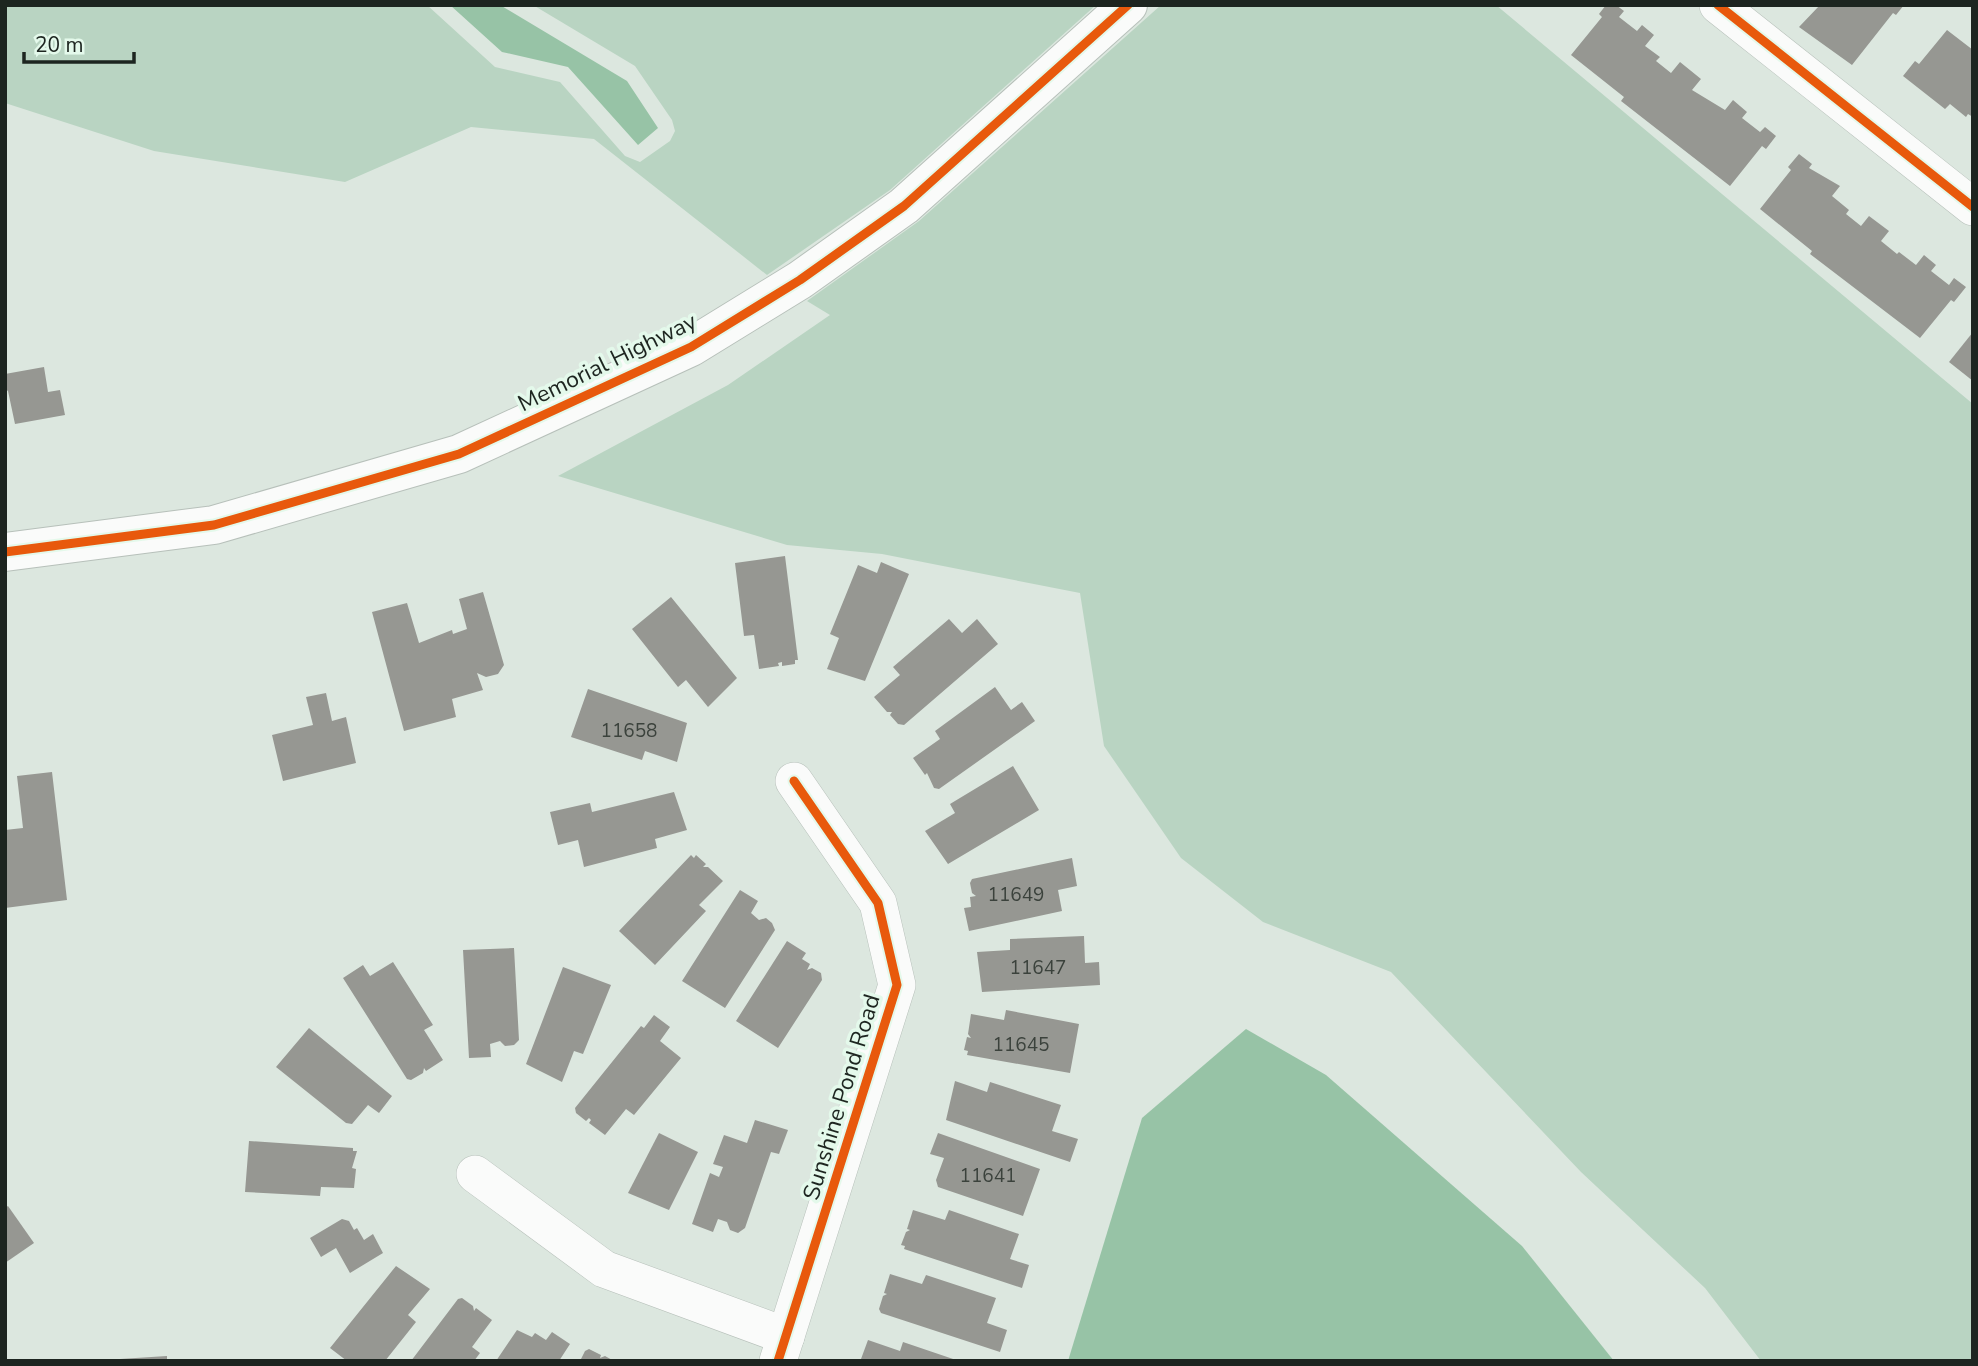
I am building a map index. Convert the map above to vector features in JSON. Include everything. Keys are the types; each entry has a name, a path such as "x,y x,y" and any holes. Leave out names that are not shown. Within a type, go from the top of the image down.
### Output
{"street":[{"name":"Memorial Highway","path":"5,552 214,525 459,454 691,347 800,280 904,206 1128,5"},
{"path":"1718,5 1973,206"},
{"name":"Sunshine Pond Road","path":"782,1348 897,985 878,903 794,781"},
{"path":"475,1174 604,1269 782,1348"}],"shaded area":[{"path":"5,5 427,5 495,67 560,82 625,156 640,162 670,141 675,131 672,120 635,66 533,5 1096,5 890,190 767,275 594,139 471,127 345,182 154,151 5,103"},
{"path":"450,5 500,5 627,81 658,128 638,145 568,67 502,52"},
{"path":"1161,5 1496,5 1973,404 1973,1361 1761,1361 1705,1288 1581,1172 1391,972 1263,922 1181,858 1104,746 1080,593 882,554 787,545 558,476 728,385 830,315 807,301 919,221"},
{"path":"1246,1029 1326,1075 1522,1246 1614,1361 1068,1361 1142,1118"}],"building":[{"path":"1606,5 1616,5 1624,11 1619,17 1637,31 1642,25 1654,35 1645,46 1660,57 1656,61 1671,73 1680,62 1701,79 1692,90 1725,110 1733,100 1747,112 1742,118 1760,132 1765,127 1776,136 1766,149 1762,146 1730,186 1621,101 1624,97 1571,55 1602,17 1599,14"},
{"path":"1820,5 1904,5 1896,15 1893,13 1852,65 1799,27"},
{"path":"1947,30 1973,50 1973,117 1968,114 1966,117 1950,104 1945,109 1903,76 1915,61 1919,64"},
{"path":"1799,154 1812,164 1809,168 1840,186 1832,196 1849,210 1846,214 1861,226 1869,216 1889,231 1881,241 1897,254 1899,252 1916,265 1924,255 1936,265 1931,271 1949,285 1954,278 1966,287 1954,302 1951,300 1920,338 1810,254 1812,251 1760,209 1791,170 1788,167"},
{"path":"1973,332 1973,381 1949,362"},
{"path":"44,367 48,392 60,390 65,415 15,424 8,391 5,389 5,374"},
{"path":"785,556 798,660 795,660 795,664 782,666 782,662 778,663 779,666 759,669 754,635 744,636 735,563"},
{"path":"881,562 909,574 865,681 827,669 839,638 830,634 858,565 877,573"},
{"path":"483,592 504,665 498,674 486,677 477,673 483,690 452,699 456,717 404,731 372,612 407,603 419,643 452,630 453,634 467,629 459,599"},
{"path":"671,597 737,678 708,707 686,680 678,687 632,629"},
{"path":"949,619 962,633 977,619 998,644 904,725 898,724 890,715 892,712 887,712 874,697 900,675 893,667"},
{"path":"995,687 1011,710 1022,702 1035,721 939,789 934,788 927,773 925,775 913,758 940,739 935,731"},
{"path":"588,689 687,723 677,762 645,751 642,760 571,737"},
{"path":"326,693 332,721 346,717 356,763 283,781 272,735 313,725 306,697"},
{"path":"1013,766 1039,810 948,864 925,831 955,813 950,804"},
{"path":"52,772 67,900 5,908 5,830 23,828 17,776"},
{"path":"674,792 687,830 655,839 657,848 584,867 578,840 558,845 550,812 590,803 592,812"},
{"path":"691,855 694,858 696,855 706,864 703,867 708,867 723,881 699,905 706,911 655,965 619,931"},
{"path":"1072,858 1077,886 1058,890 1062,911 969,931 964,908 971,907 970,897 976,896 972,893 972,879"},
{"path":"740,890 758,901 751,913 759,920 766,918 775,930 725,1008 682,981"},
{"path":"1084,936 1085,963 1099,962 1100,985 982,992 977,952 1010,950 1010,939"},
{"path":"787,941 806,953 802,959 810,964 807,970 812,968 821,973 822,980 778,1048 736,1021"},
{"path":"514,948 519,1040 514,1045 505,1046 500,1041 490,1044 491,1057 469,1058 463,950"},
{"path":"393,962 433,1025 424,1030 443,1060 426,1071 424,1068 423,1073 411,1080 407,1079 343,978 363,965 370,976"},
{"path":"563,967 611,985 583,1054 574,1051 562,1082 526,1064"},
{"path":"1006,1010 1079,1024 1070,1073 967,1055 968,1051 964,1050 967,1037 971,1038 968,1034 971,1014 1004,1020"},
{"path":"654,1015 670,1027 660,1041 681,1058 634,1115 626,1109 605,1135 589,1123 589,1118 586,1121 576,1113 575,1108 641,1026 644,1028"},
{"path":"309,1028 392,1096 379,1113 368,1105 352,1124 346,1123 276,1067"},
{"path":"955,1081 987,1092 990,1082 1061,1105 1052,1131 1078,1139 1070,1162 946,1120"},
{"path":"755,1120 788,1130 779,1154 771,1152 745,1228 738,1233 730,1230 727,1222 718,1219 713,1232 692,1224 710,1173 719,1177 723,1167 713,1164 724,1135 747,1143"},
{"path":"659,1133 698,1152 669,1210 628,1193"},
{"path":"938,1133 1040,1169 1023,1216 938,1187 936,1180 944,1158 930,1154"},
{"path":"249,1141 353,1148 353,1151 357,1151 352,1168 356,1169 354,1188 321,1187 320,1196 245,1192"},
{"path":"8,1206 34,1243 5,1263 5,1208"},
{"path":"913,1210 945,1220 949,1210 1019,1234 1010,1259 1029,1265 1022,1288 904,1249 905,1246 901,1245 906,1232 910,1230 907,1229"},
{"path":"342,1219 349,1221 354,1230 357,1228 364,1240 373,1234 383,1253 350,1273 336,1248 321,1257 310,1238"},
{"path":"396,1266 430,1289 408,1315 416,1322 385,1361 347,1361 330,1348"},
{"path":"890,1274 922,1284 926,1275 996,1298 987,1323 1007,1330 1000,1352 881,1313 879,1309 883,1296 887,1294 884,1293"},
{"path":"462,1298 473,1306 474,1311 476,1308 492,1320 472,1347 480,1353 474,1361 411,1361 458,1299"},
{"path":"517,1330 532,1337 535,1333 546,1340 552,1332 570,1344 559,1361 496,1361"},
{"path":"868,1340 900,1351 903,1342 959,1361 864,1361 861,1359"},
{"path":"589,1349 601,1355 600,1358 605,1356 614,1361 580,1361"},
{"path":"167,1356 167,1361 120,1361 120,1359"}],"cycle path":[{"path":"5,552 214,525 459,454 691,347 800,280 904,206 1128,5"},
{"path":"1718,5 1973,207"},
{"path":"778,1361 897,985 878,903 794,781"}]}
